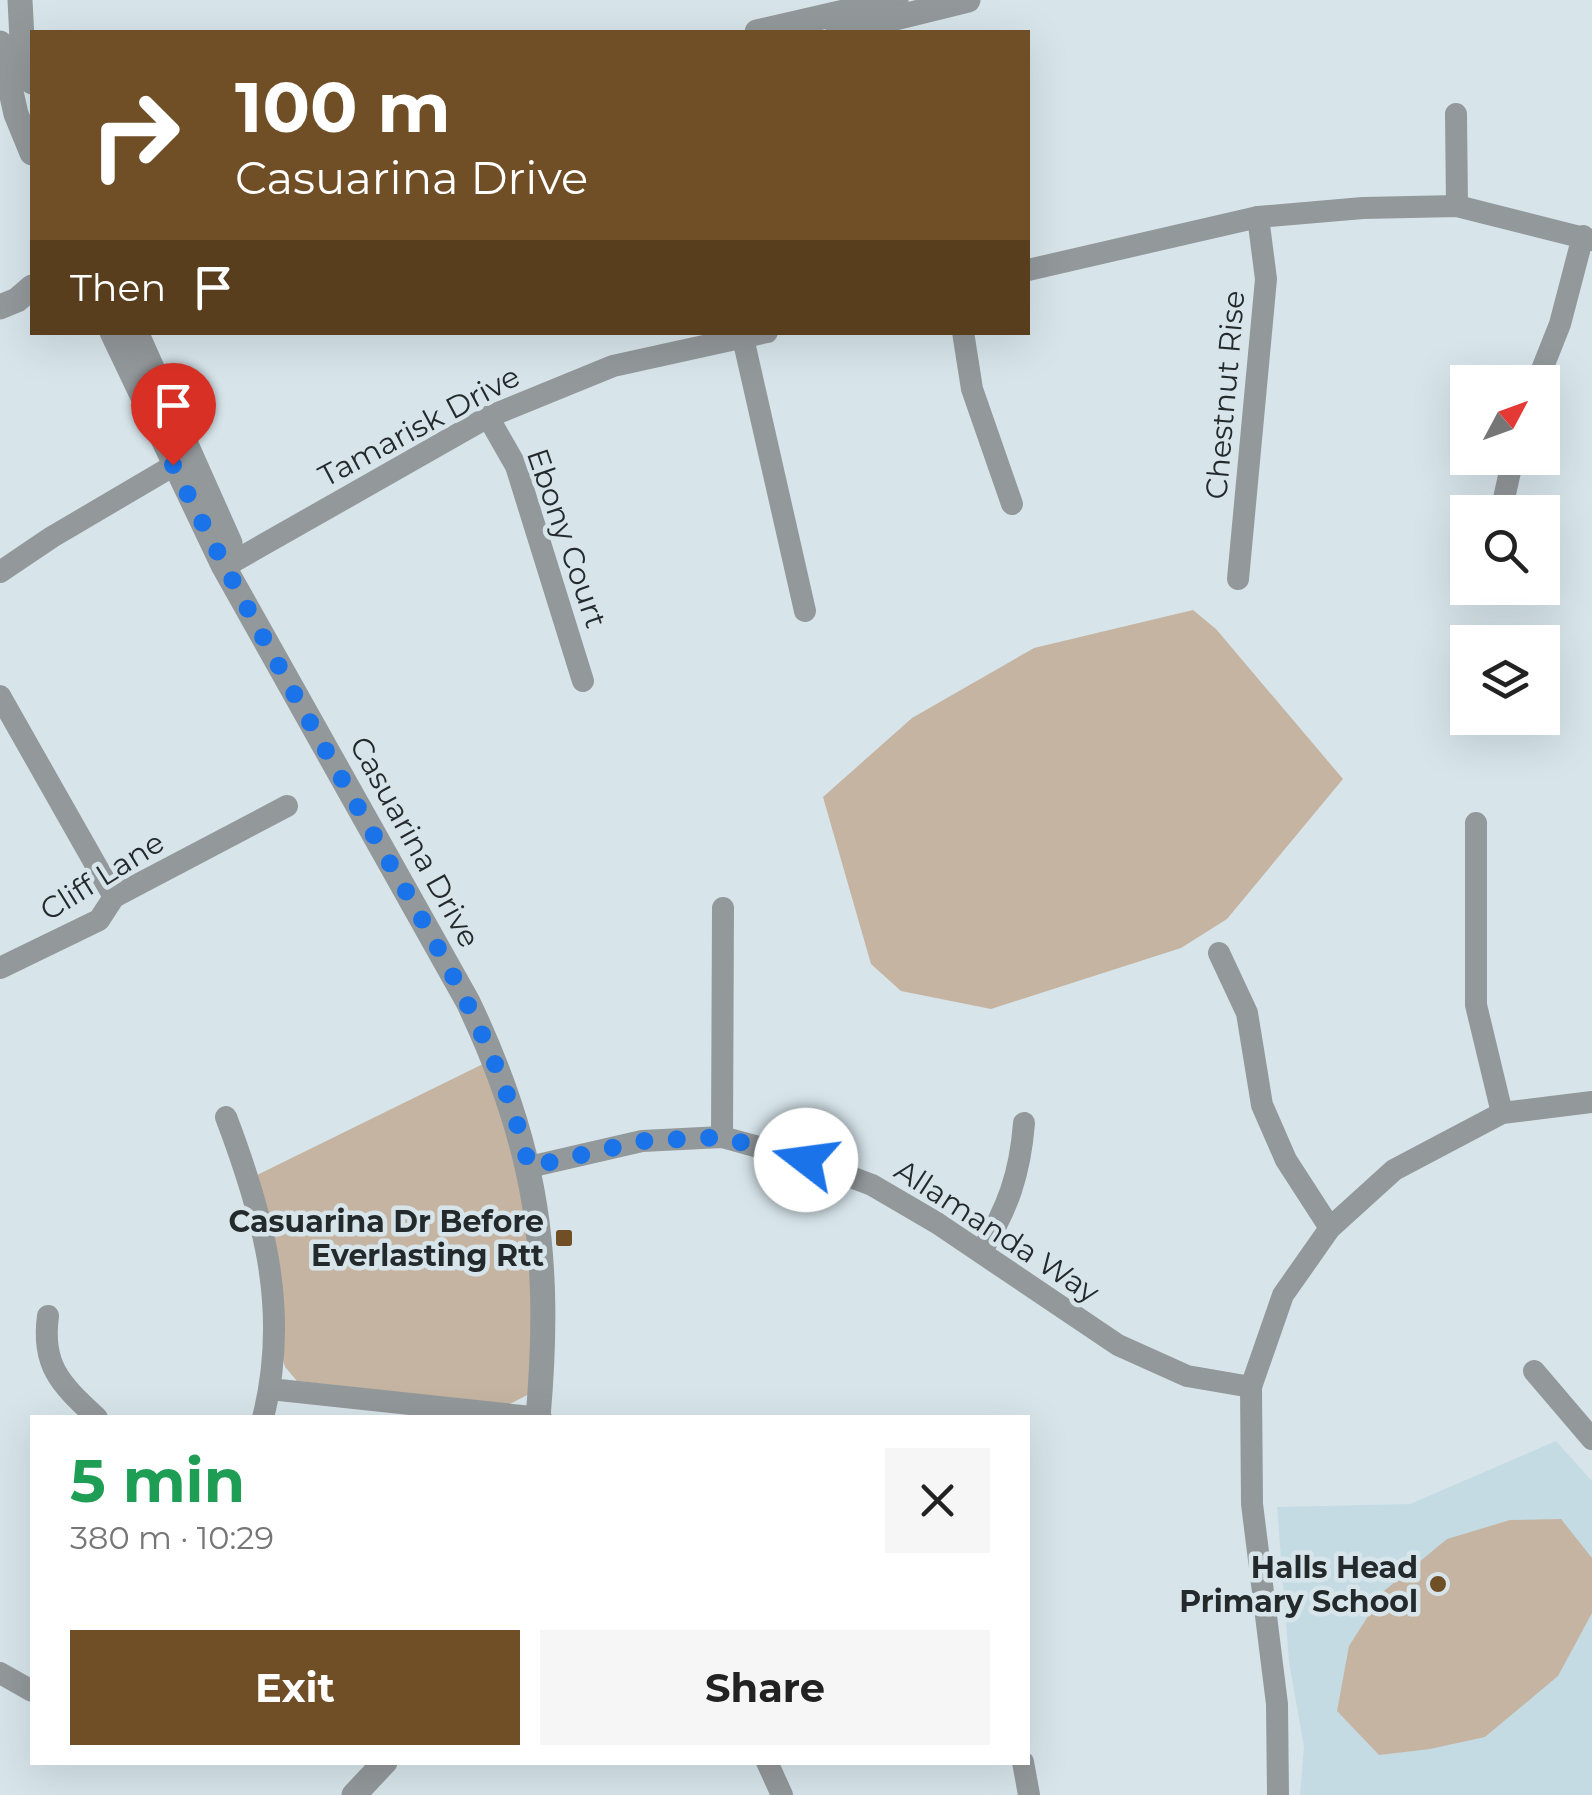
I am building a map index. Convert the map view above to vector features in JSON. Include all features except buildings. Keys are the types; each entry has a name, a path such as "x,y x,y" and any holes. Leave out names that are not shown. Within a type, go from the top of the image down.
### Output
{"street":[{"path":"20,0 22,39 30,73"},
{"path":"766,30 896,0"},
{"path":"846,30 968,0"},
{"path":"0,43 16,114 30,148"},
{"path":"1456,114 1457,206"},
{"path":"1030,270 1258,217 1362,208 1457,206 1588,238 1543,365"},
{"name":"Chestnut Rise","path":"1238,579 1266,279 1258,217"},
{"name":"Casuarina Drive","path":"114,335 182,460 231,563 468,1002 510,1100 536,1166 558,1264 560,1338 554,1415"},
{"name":"Casuarina Drive","path":"137,335 182,460"},
{"name":"Tamarisk Drive","path":"231,563 488,417 613,366 755,335"},
{"path":"963,335 972,388 1012,504"},
{"path":"743,338 805,610"},
{"name":"Ebony Court","path":"488,417 516,466 584,681"},
{"path":"0,572 182,460"},
{"path":"0,696 114,897"},
{"name":"Cliff Lane","path":"0,968 99,920 114,897 287,806"},
{"path":"1476,823 1476,1004 1502,1113"},
{"path":"722,1137 723,908"},
{"path":"1219,954 1248,1014 1262,1105 1286,1160 1330,1228"},
{"path":"1278,1795 1277,1704 1252,1504 1250,1387 1283,1295 1330,1228 1394,1170 1502,1113 1592,1102"},
{"path":"226,1117 264,1227 273,1279 270,1389 263,1415"},
{"path":"981,1252 1013,1188 1024,1123"},
{"name":"Allamanda Way","path":"536,1166 642,1141 722,1137 806,1160 872,1185 981,1252 1118,1345 1187,1376 1250,1387"},
{"name":"Casuarina Drive","path":"536,1166 544,1292 539,1415"},
{"path":"48,1316 44,1342 52,1370 94,1415"},
{"path":"1534,1371 1592,1438"},
{"path":"270,1389 520,1415"},
{"path":"0,1673 30,1689"},
{"path":"354,1795 383,1765"},
{"path":"376,1795 401,1765"},
{"path":"768,1765 782,1795"},
{"path":"1024,1765 1029,1795"}],"shaded area":[{"path":"1193,610 1216,629 1343,779 1227,919 1181,948 991,1009 901,991 871,964 823,797 912,718 1034,648"},
{"path":"485,1063 505,1110 533,1244 531,1393 508,1405 297,1381 285,1367 279,1343 255,1176"},
{"name":"Halls Head Primary School","path":"1556,1441 1592,1481 1592,1795 1300,1795 1304,1747 1289,1662 1277,1507 1410,1504"},
{"path":"1561,1519 1592,1558 1592,1613 1558,1676 1485,1737 1379,1755 1337,1711 1349,1646 1384,1591 1447,1539 1510,1520"}],"place":[{"name":"Casuarina Dr Before Everlasting Rtt","path":"564,1238"},
{"name":"Halls Head Primary School","path":"1438,1584"}],"route":[{"path":"173,465 224,567 468,1002 510,1100 529,1167 642,1141 722,1137 806,1160"}]}
